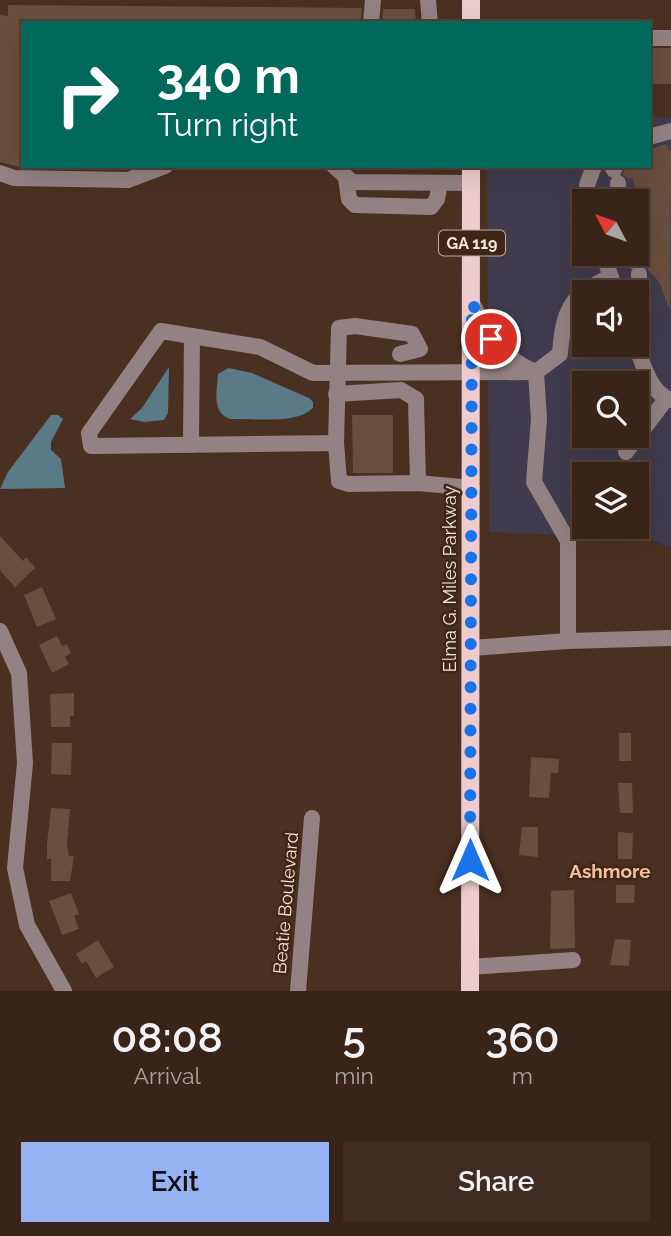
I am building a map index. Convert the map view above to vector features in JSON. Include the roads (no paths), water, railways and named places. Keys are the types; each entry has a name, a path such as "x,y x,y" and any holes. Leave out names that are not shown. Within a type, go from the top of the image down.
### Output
{"main road":[{"path":"471,0 471,21"},
{"name":"Elma G. Miles Parkway","path":"470,991 471,175"}],"street":[{"path":"371,21 373,0"},
{"path":"428,0 430,21"},
{"path":"651,38 671,38"},
{"path":"651,136 671,131"},
{"path":"0,173 13,178 128,180 160,168"},
{"path":"336,168 352,182 440,183 471,175"},
{"path":"587,189 593,168"},
{"path":"346,178 349,199 355,205 405,208 431,207 437,199 440,183"},
{"path":"472,303 491,339 512,362 536,372"},
{"path":"336,443 91,446 89,433 161,331 260,347 313,373 536,372 560,354 562,325 572,303"},
{"path":"400,354 420,349 412,334 355,326 339,328 336,394 339,481 348,484 418,483 472,488"},
{"path":"191,444 192,336"},
{"path":"626,452 669,400 649,378 641,357"},
{"path":"536,372 539,419 534,482 568,541 568,641"},
{"path":"336,394 401,390 416,399 418,483"},
{"path":"0,631 19,673 24,750 7,868 27,925 64,991"},
{"path":"471,648 568,641 671,638"},
{"name":"Beatie Boulevard","path":"298,991 312,818"},
{"path":"470,967 573,960"}],"water":[{"path":"169,367 168,413 164,420 144,422 130,419 142,408"},
{"path":"228,368 252,373 309,398 313,402 313,408 296,417 285,419 230,419 220,411 216,400 218,374"},
{"path":"51,415 58,415 63,419 51,442 51,450 61,459 65,488 0,489 8,472"}],"district":[{"name":"Ashmore","path":"610,871"}]}
